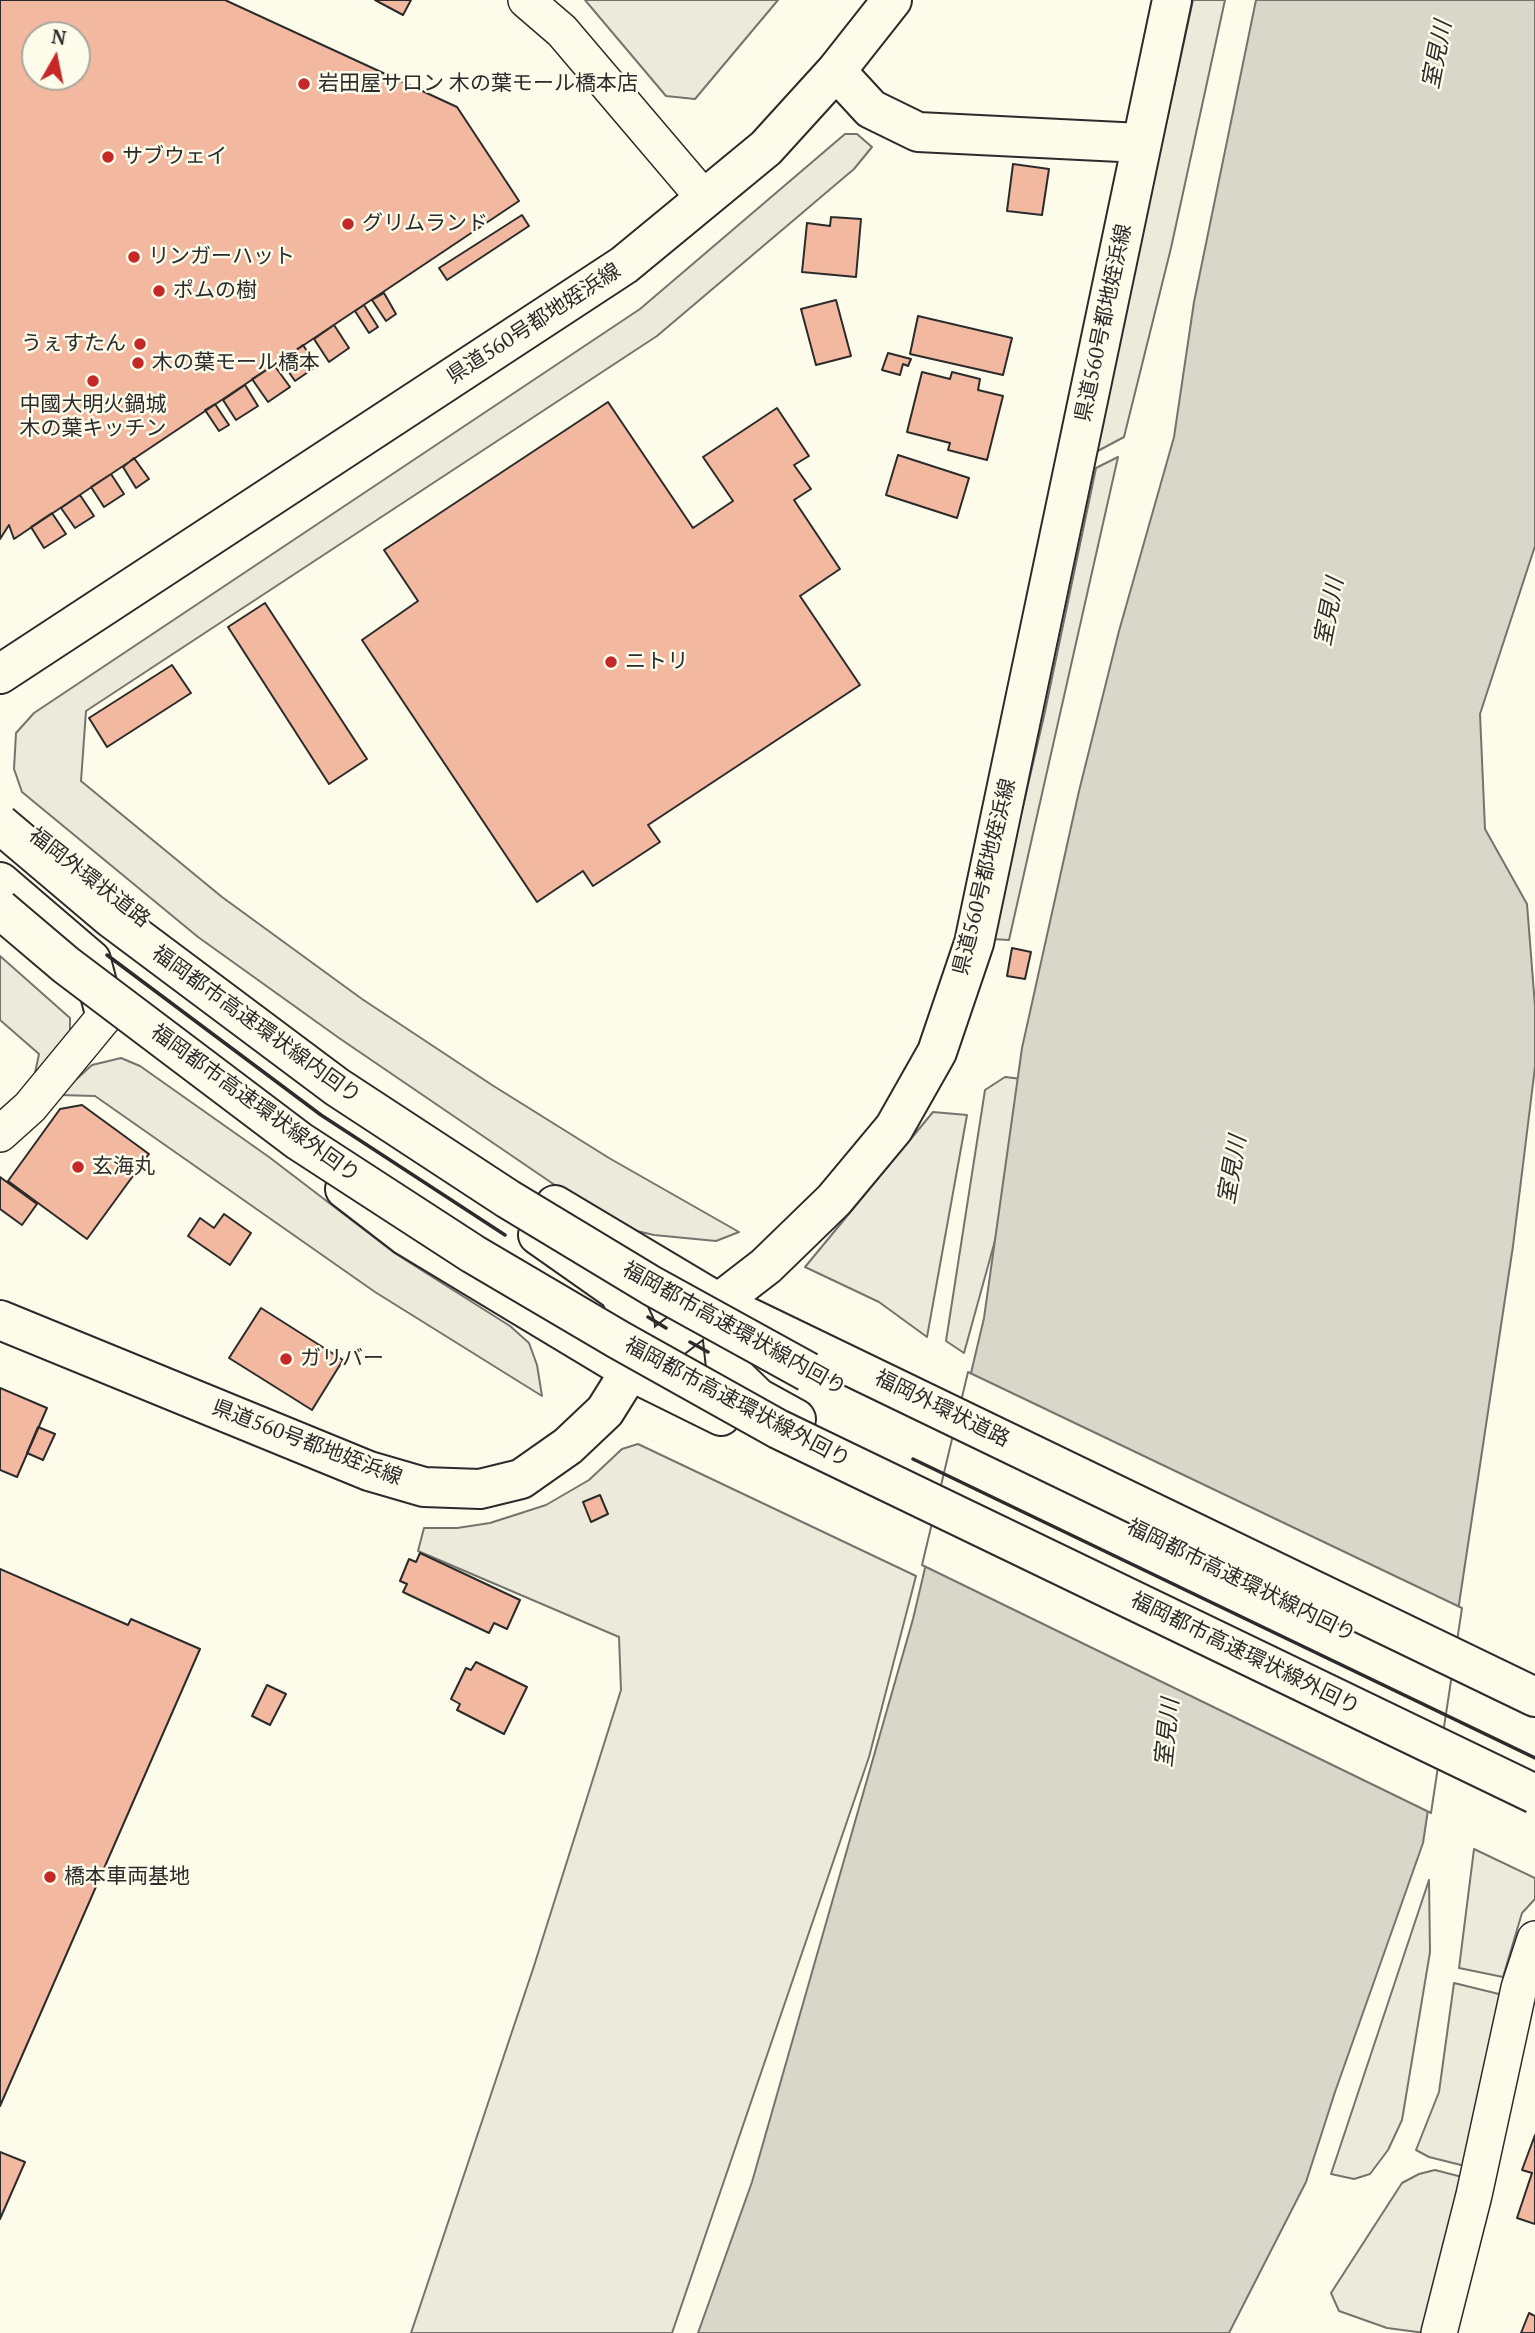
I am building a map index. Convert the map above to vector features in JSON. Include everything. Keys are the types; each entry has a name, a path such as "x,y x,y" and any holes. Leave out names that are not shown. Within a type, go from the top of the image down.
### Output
{"main road":[{"name":"県道560号都地姪浜線","path":"0,674 624,265 766,148 836,71 892,0"},
{"name":"県道560号都地姪浜線","path":"0,1320 369,1471 424,1487 480,1489 521,1479 568,1446 604,1411 630,1371 766,1266 834,1200 894,1128 937,1052 974,943 1172,0"},
{"path":"836,71 871,108 918,132 1141,143"},
{"name":"福岡外環状道路","path":"0,808 274,1019 455,1146 719,1303 1535,1697"},
{"name":"福岡都市高速環状線内回り","path":"0,824 111,918 337,1087 508,1199 652,1286 808,1372 1535,1722"},
{"path":"0,882 91,960 105,1016"},
{"name":"福岡都市高速環状線外回り","path":"0,909 66,965 299,1141 473,1254 619,1340 778,1429 1535,1794"},
{"path":"0,928 105,1016 280,1139 407,1236 630,1371 974,1512 1051,1575 1535,1811"},
{"path":"455,1146 492,1202 619,1292 635,1326 630,1371"},
{"path":"719,1303 726,1367 758,1398 843,1460"}],"street":[{"path":"526,0 562,31 704,198"},
{"path":"0,1134 30,1107 105,1016"},
{"path":"1438,2333 1474,2195 1519,1987 1535,1938"}],"shaded area":[{"path":"585,0 778,0 695,99 666,96"},
{"path":"1193,0 1225,0 1171,248 1124,437 1094,453"},
{"path":"845,134 857,134 872,147 854,169 657,336 86,711 81,781 222,897 362,999 492,1085 609,1158 739,1232 716,1241 654,1235 615,1226 339,1038 198,937 22,792 14,769 16,733 34,713 640,309"},
{"path":"1118,457 1009,940 992,939 1044,716 1096,468"},
{"path":"0,956 70,1018 70,1032 61,1047 35,1073 39,1054 0,1020"},
{"path":"121,1058 140,1066 269,1157 396,1254 510,1326 529,1343 537,1365 542,1396 375,1292 95,1096 59,1095 92,1065"},
{"path":"1005,1077 1039,1081 964,1353 946,1341 985,1090"},
{"path":"933,1112 967,1115 927,1337 879,1302 805,1267"},
{"path":"638,1444 916,1576 869,1757 672,2333 411,2333 534,1966 621,1690 619,1637 418,1551 424,1528 457,1528 490,1523 546,1505 589,1480 622,1449"},
{"path":"1474,1849 1535,1878 1535,1899 1522,1913 1503,1977 1459,1968"},
{"path":"1429,1880 1430,1952 1402,2120 1388,2150 1370,2174 1354,2179 1331,2174"},
{"path":"1454,1983 1503,1995 1465,2166 1429,2157 1416,2150 1439,2092"},
{"path":"1435,2170 1466,2178 1425,2333 1387,2328 1339,2311 1331,2293 1402,2183 1419,2174"}],"water":[{"name":"室見川","path":"1256,0 1535,0 1535,546 1480,714 1485,829 1527,904 1535,1006 1535,1067 1513,1246 1423,1843 1306,2182 1229,2333 698,2333 752,2182 913,1619 984,1318 1022,1048 1079,791 1119,631 1174,437 1194,302"}],"pier":[{"path":"968,1372 1462,1608 1431,1813 922,1565"}],"building":[{"name":"木の葉モール橋本","path":"0,0 225,0 457,107 519,201 14,539 9,525 0,539"},
{"path":"375,0 411,0 403,15"},
{"path":"1013,164 1049,169 1042,215 1007,211"},
{"path":"522,215 529,226 447,280 439,268"},
{"path":"831,217 861,219 856,277 802,272 807,223 830,226"},
{"path":"384,293 396,314 386,321 372,300"},
{"path":"836,300 851,356 816,365 801,309"},
{"path":"364,305 378,327 369,333 355,311"},
{"path":"918,316 1012,338 1003,375 910,354"},
{"path":"334,325 349,348 329,362 314,339"},
{"path":"303,345 317,366 295,381 281,361"},
{"path":"888,353 911,359 908,366 903,364 900,375 882,370"},
{"path":"274,365 290,387 268,402 252,379"},
{"path":"922,372 950,379 952,372 980,379 978,390 1003,396 987,460 948,450 950,443 907,432"},
{"path":"245,385 258,406 236,420 223,400"},
{"name":"ニトリ","path":"608,402 693,528 733,501 703,457 777,408 809,456 794,465 811,489 794,500 840,569 800,596 860,685 648,825 660,842 593,886 583,871 537,902 362,640 418,601 384,550"},
{"path":"215,404 229,425 219,431 205,410"},
{"path":"898,455 969,478 957,518 886,495"},
{"path":"134,458 149,479 136,488 123,467"},
{"path":"111,474 124,494 104,507 91,487"},
{"path":"80,495 94,516 75,528 61,508"},
{"path":"52,513 66,534 44,548 31,527"},
{"path":"265,603 367,759 329,784 228,627"},
{"path":"172,665 191,693 107,747 89,718"},
{"path":"1012,948 1031,952 1025,979 1007,976"},
{"name":"玄海丸","path":"82,1105 149,1154 87,1239 8,1181 60,1109"},
{"path":"0,1177 37,1204 22,1225 0,1209"},
{"path":"224,1214 251,1233 230,1265 188,1236 200,1218 214,1228"},
{"name":"ガリバー","path":"261,1308 343,1360 312,1410 229,1358"},
{"path":"0,1388 47,1408 17,1477 0,1470"},
{"path":"38,1427 55,1434 43,1460 27,1453"},
{"path":"600,1495 608,1514 591,1522 583,1502"},
{"path":"420,1553 520,1600 507,1629 494,1623 489,1633 403,1592 407,1584 400,1581 409,1559 416,1562"},
{"name":"橋本車両基地","path":"0,1569 128,1625 131,1619 200,1649 0,2106"},
{"path":"476,1662 527,1687 504,1734 457,1710 460,1704 451,1699 466,1668 471,1670"},
{"path":"267,1685 286,1694 270,1725 252,1716"},
{"path":"1535,2135 1535,2224 1517,2218 1532,2173 1522,2170"},
{"path":"0,2152 25,2162 0,2219"},
{"path":"1529,2313 1535,2316 1535,2333 1521,2333"}],"wall":[{"path":"107,955 321,1115 505,1235"},
{"path":"648,1317 666,1328"},
{"path":"690,1342 708,1352"},
{"path":"913,1459 1535,1758"}],"place":[{"name":"岩田屋サロン 木の葉モール橋本店","path":"304,84"},
{"name":"サブウェイ","path":"108,157"},
{"name":"グリムランド","path":"348,224"},
{"name":"リンガーハット","path":"134,257"},
{"name":"ポムの樹","path":"159,291"},
{"name":"うぇすたん","path":"140,344"},
{"name":"木の葉モール橋本","path":"138,363"},
{"name":"中國大明火鍋城 木の葉キッチン","path":"93,381"},
{"name":"ニトリ","path":"611,662"},
{"name":"玄海丸","path":"78,1167"},
{"name":"ガリバー","path":"286,1359"},
{"name":"橋本車両基地","path":"50,1877"}]}
